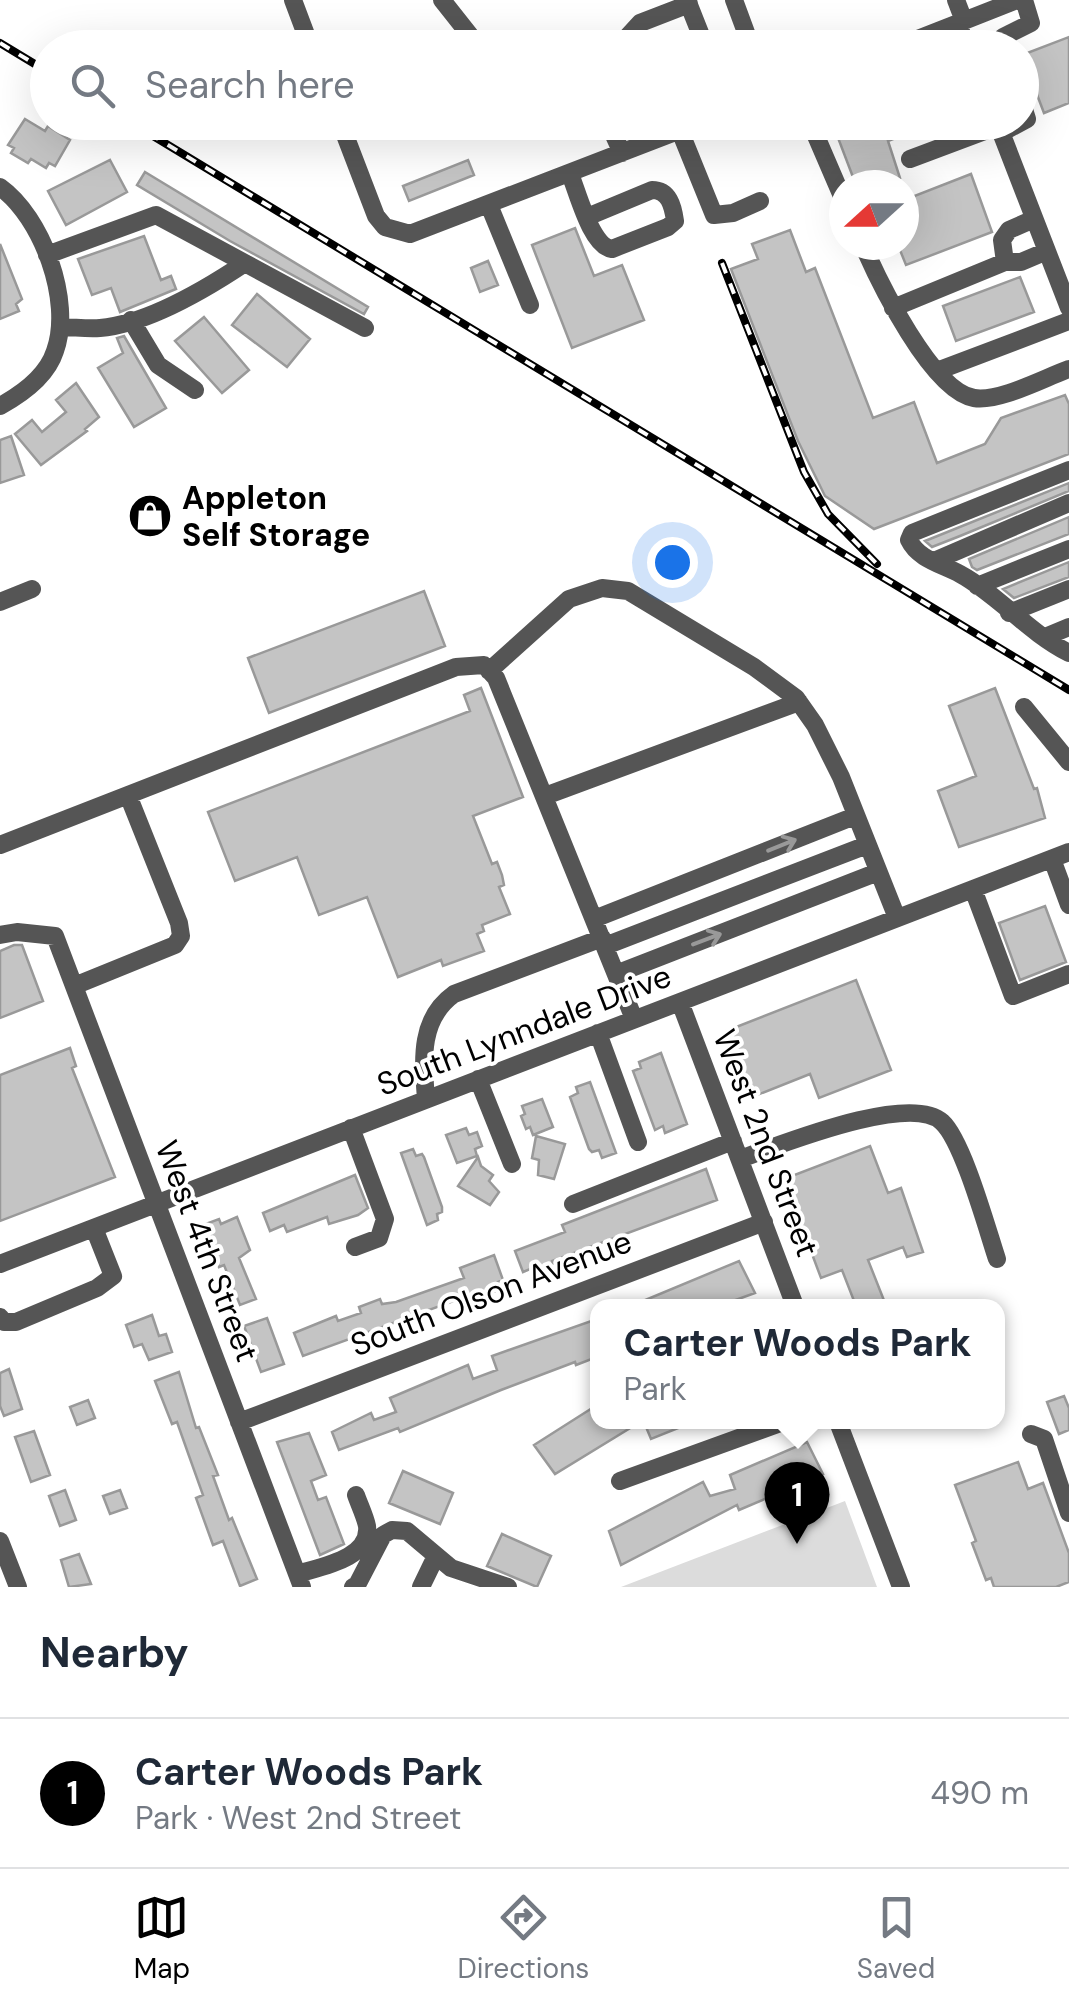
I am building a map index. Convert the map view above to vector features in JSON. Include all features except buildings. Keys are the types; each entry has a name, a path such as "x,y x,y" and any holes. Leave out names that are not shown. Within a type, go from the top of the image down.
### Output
{"street":[{"path":"293,0 304,30"},
{"path":"442,0 466,30"},
{"path":"734,0 745,30"},
{"path":"956,0 963,30"},
{"path":"941,30 1021,0 1030,23 1016,30"},
{"path":"634,30 688,2 699,30"},
{"path":"347,140 376,216 385,227 410,234 656,140"},
{"path":"616,140 622,153"},
{"path":"684,140 714,215 733,213 760,201"},
{"path":"818,140 830,170"},
{"path":"910,159 963,140"},
{"path":"1004,140 1047,251 1064,281 1069,308"},
{"path":"570,174 587,217 598,242 612,249 675,221 668,195 661,190 652,190 587,217"},
{"path":"0,187 23,207 47,256 58,292 60,327 55,354 43,373 0,406"},
{"path":"489,205 530,305"},
{"path":"47,256 156,215 365,328"},
{"path":"1005,262 1002,240 1009,230 1034,219"},
{"path":"893,308 1005,262 1021,262 1047,251"},
{"path":"870,260 893,308 937,370 946,382 970,398 992,398 1069,369"},
{"path":"60,327 102,328 132,320 196,296 246,264"},
{"path":"132,320 158,365 196,390"},
{"path":"937,370 1069,322"},
{"path":"1069,470 912,533 909,540 916,552 976,586 1069,654"},
{"path":"934,561 1069,504"},
{"path":"976,586 1069,548"},
{"path":"489,670 569,600 602,588 628,591 754,668 799,702 841,777 897,918"},
{"path":"0,602 32,589"},
{"path":"1009,613 1069,590"},
{"path":"1044,637 1069,626"},
{"path":"0,845 456,667 484,665 496,678 634,1019"},
{"path":"545,796 799,702"},
{"path":"1024,708 1069,762"},
{"path":"74,986 176,945 181,936 180,923 128,795"},
{"path":"594,919 855,816"},
{"path":"426,1100 423,1063 430,1023 436,1006 454,994 867,845"},
{"path":"1060,856 1069,904"},
{"name":"South Lynndale Drive","path":"0,1264 1060,856"},
{"path":"616,974 878,872"},
{"path":"973,889 1013,996 1069,974"},
{"name":"West 4th Street","path":"0,935 17,932 55,936 300,1580"},
{"name":"West 2nd Street","path":"680,1002 792,1299"},
{"path":"598,1033 638,1142"},
{"path":"478,1080 512,1164"},
{"path":"740,1159 859,1119 888,1115 937,1118 946,1125 958,1150 998,1259"},
{"path":"351,1128 386,1219 379,1238 355,1248"},
{"path":"573,1204 733,1141"},
{"name":"South Olson Avenue","path":"240,1422 764,1222"},
{"path":"0,1317 4,1322 16,1322 97,1288 113,1276 94,1228"},
{"path":"620,1482 764,1429"},
{"path":"841,1429 901,1587"},
{"path":"1031,1434 1044,1440 1069,1514"},
{"path":"300,1580 357,1551 367,1526 356,1494"},
{"path":"357,1586 383,1535 392,1530 407,1531 452,1568 508,1587"},
{"path":"0,1540 18,1587"},
{"path":"421,1587 436,1556"}],"shaded area":[{"path":"845,1501 877,1587 621,1587"}],"railway":[{"path":"0,43 30,61"},
{"path":"160,140 1069,690"},
{"path":"722,263 804,472 828,514 877,564"}],"place":[{"name":"Appleton Self Storage","path":"150,516"},
{"name":"Carter Woods Park","path":"797,1544"}]}
